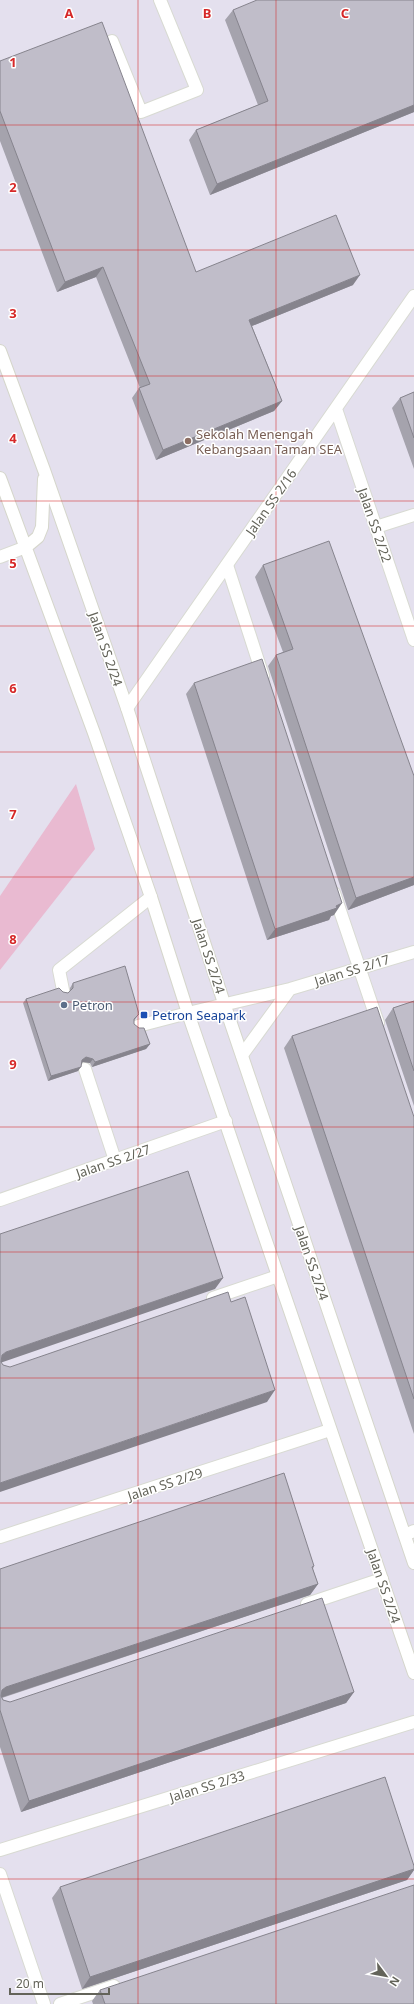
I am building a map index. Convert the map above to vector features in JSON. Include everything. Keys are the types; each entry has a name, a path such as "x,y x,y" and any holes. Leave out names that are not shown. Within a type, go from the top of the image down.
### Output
{"main road":[{"path":"112,41 141,112 197,90 160,0"},
{"name":"Jalan SS 2/16","path":"127,708 414,296"},
{"name":"Jalan SS 2/24","path":"0,351 44,470 127,708 224,1003 409,1533 414,1562"},
{"name":"Jalan SS 2/22","path":"336,409 414,640"},
{"path":"0,557 26,547 38,537 42,527 44,470"},
{"name":"Jalan SS 2/24","path":"0,478 151,896 188,1013 414,1673"},
{"path":"376,528 414,515"},
{"path":"227,565 267,686"},
{"path":"332,884 382,1033"},
{"path":"63,990 58,970 151,896"},
{"name":"Jalan SS 2/17","path":"138,1026 224,1003 290,989 359,967 414,952"},
{"path":"242,1055 290,989"},
{"path":"85,1069 115,1160"},
{"name":"Jalan SS 2/27","path":"0,1200 226,1121"},
{"path":"203,1302 278,1276"},
{"name":"Jalan SS 2/29","path":"0,1538 330,1430"},
{"path":"292,1609 382,1579"},
{"name":"Jalan SS 2/33","path":"0,1850 414,1722"},
{"path":"0,1874 44,2004"},
{"path":"60,2004 128,1982"}],"shaded area":[{"path":"76,784 95,849 0,970 0,896"}],"building":[{"path":"257,0 414,0 414,105 217,184 196,130 268,101 233,10"},
{"path":"102,22 196,272 336,215 360,275 249,320 282,401 163,450 139,388 150,384 103,267 65,282 0,111 0,61"},
{"path":"414,392 414,438 400,398"},
{"path":"329,541 414,776 414,877 356,898 276,655 293,649 263,565"},
{"path":"262,659 342,903 336,906 337,908 275,929 194,683"},
{"path":"125,966 139,1014 134,1019 134,1024 139,1028 144,1028 150,1044 95,1062 93,1059 86,1057 82,1060 81,1067 51,1076 26,999 59,988 63,992 68,993 73,988 73,983"},
{"path":"414,1001 414,1071 393,1008"},
{"path":"377,1007 414,1117 414,1399 292,1036"},
{"path":"188,1171 223,1278 6,1352 2,1355 1,1362 3,1365 10,1367 228,1292 231,1302 245,1297 275,1390 0,1483 0,1234"},
{"path":"284,1473 314,1566 312,1567 318,1584 6,1687 2,1690 1,1696 3,1700 10,1702 322,1598 354,1692 29,1801 0,1710 0,1569"},
{"path":"385,1777 414,1869 90,1977 60,1887"},
{"path":"414,1885 414,2004 105,2004 100,1990"}],"place":[{"name":"Sekolah Menengah Kebangsaan Taman SEA","path":"188,441"},
{"name":"Petron","path":"64,1005"},
{"name":"Petron Seapark","path":"144,1015"}]}
